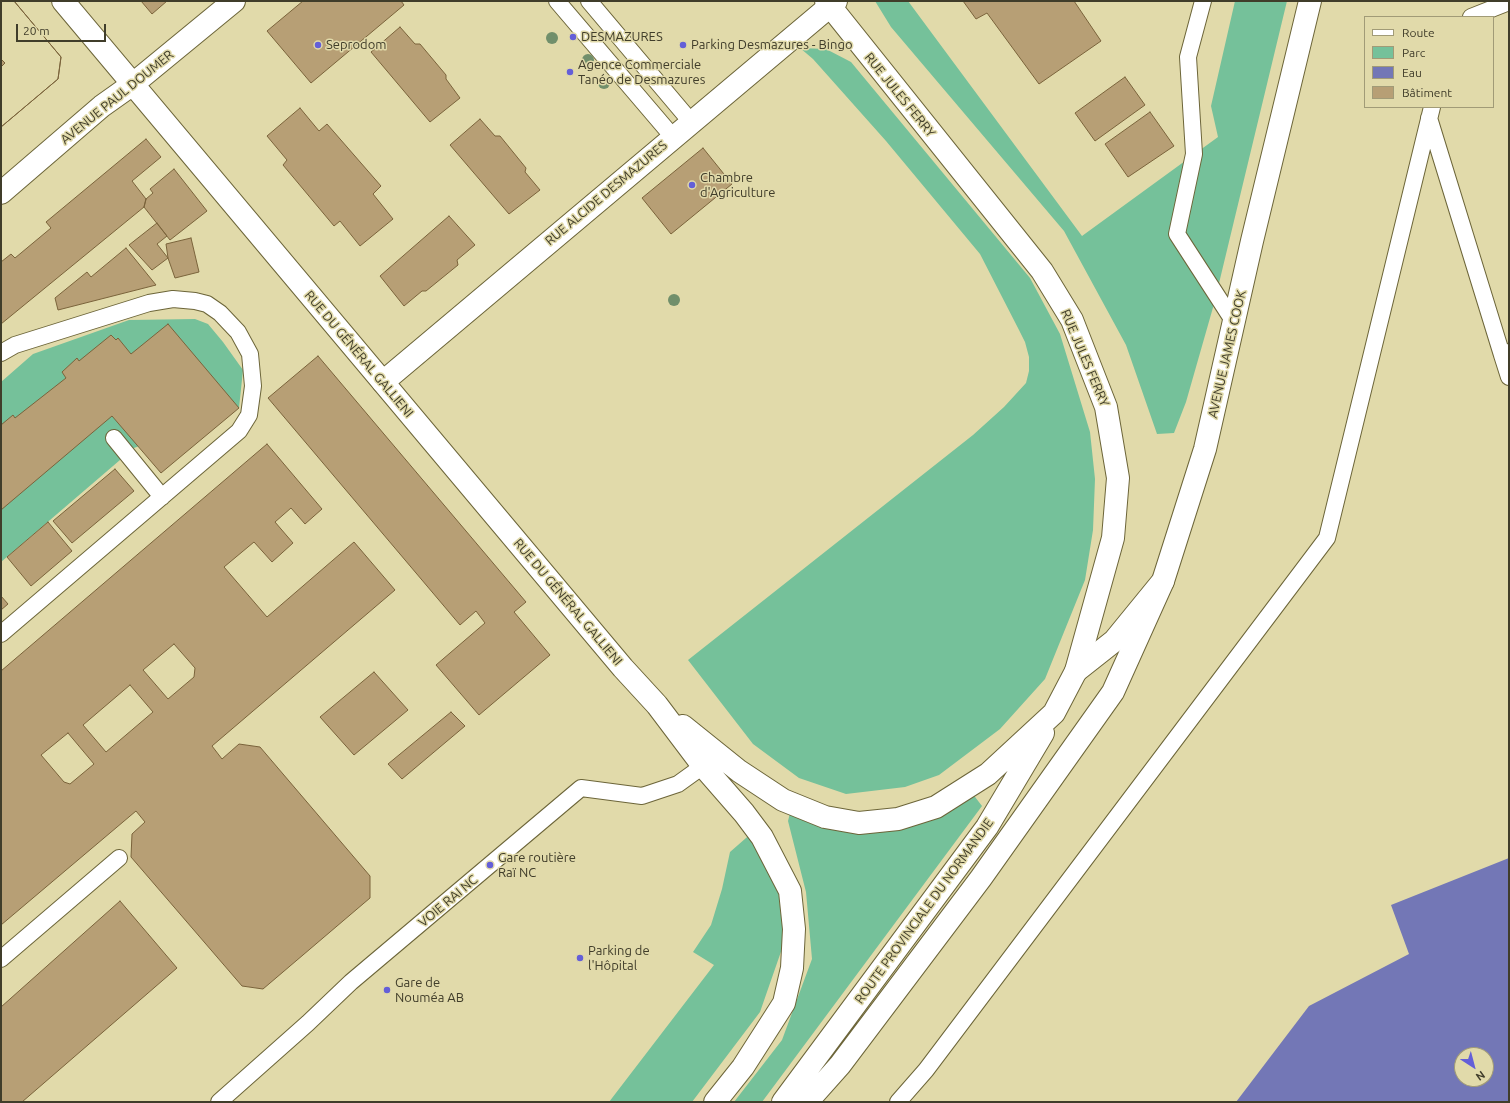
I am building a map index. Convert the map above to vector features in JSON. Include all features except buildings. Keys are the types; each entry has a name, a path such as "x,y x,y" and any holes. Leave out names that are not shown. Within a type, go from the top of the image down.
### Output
{"main road":[{"name":"RUE DU GÉNÉRAL GALLIENI","path":"63,1 623,668 657,706 703,766 762,837 790,891 794,929 792,968 784,1003 743,1067 715,1102"},
{"name":"AVENUE PAUL DOUMER","path":"1,193 102,106 133,84 234,1"},
{"name":"AVENUE JAMES COOK","path":"1076,671 1114,641 1163,581 1205,449 1310,1"},
{"name":"RUE ALCIDE DESMAZURES","path":"383,382 673,137 692,123 831,3"},
{"name":"RUE JULES FERRY","path":"831,3 1042,271 1072,320 1106,407 1118,478 1113,538 1076,671"},
{"path":"807,1102 840,1065 981,878 1113,692 1163,581"},
{"name":"RUE DU GÉNÉRAL GALLIENI","path":"657,706 739,771 783,800 825,817 859,823 898,819 936,808 988,774 1054,713 1076,671"},
{"name":"ROUTE PROVINCIALE DU NORMANDIE","path":"783,1102 987,827 1054,713"}],"lane":[{"path":"557,1 673,137"},
{"path":"589,1 692,123"},
{"path":"1203,1 1188,57 1194,154 1178,234 1234,322"},
{"path":"1474,16 1509,2"},
{"path":"1431,113 1505,353 1509,377"},
{"path":"898,1102 926,1070 1327,538 1431,113"},
{"path":"1,353 15,345 149,303 165,300 195,301 207,304 220,313 238,332 250,354 253,386 249,415 239,431 1,634"},
{"path":"114,438 162,497"},
{"name":"VOIE RAI NC","path":"219,1102 308,1023 351,982 581,788 642,796 678,784 703,766"},
{"path":"1,959 120,858"}],"green space":[{"path":"875,1 908,1 1082,236 1218,137 1211,106 1235,1 1287,1 1214,304 1186,402 1174,433 1157,434 1126,345 1064,231 891,27"},
{"path":"800,48 826,49 851,62 1030,278 1060,334 1090,432 1095,479 1093,530 1085,580 1045,679 1000,729 939,775 905,787 846,794 799,778 753,744 688,660 973,435 1004,407 1026,383 1029,371 1029,357 1025,342 980,254 886,141 813,59"},
{"path":"195,319 208,324 243,370 239,408 134,448 1,562 1,382 33,354 129,320"},
{"path":"972,793 982,806 762,1102 734,1102 782,1040 812,959 806,892 788,821 790,813 866,832"},
{"path":"754,831 778,888 784,943 760,1012 692,1102 609,1102 714,965 693,952 711,925 722,889 730,852"}],"water":[{"path":"1509,858 1509,1102 1236,1102 1309,1006 1409,954 1391,905"}],"place":[{"name":"DESMAZURES","path":"573,37"},
{"name":"Seprodom","path":"318,45"},
{"name":"Parking Desmazures - Bingo","path":"683,45"},
{"name":"Agence Commerciale Tanéo de Desmazures","path":"570,72"},
{"name":"Chambre d'Agriculture","path":"692,185"},
{"name":"Gare routière Raï NC","path":"490,865"},
{"name":"Parking de l'Hôpital","path":"580,958"},
{"name":"Gare de Nouméa AB","path":"387,990"}]}
